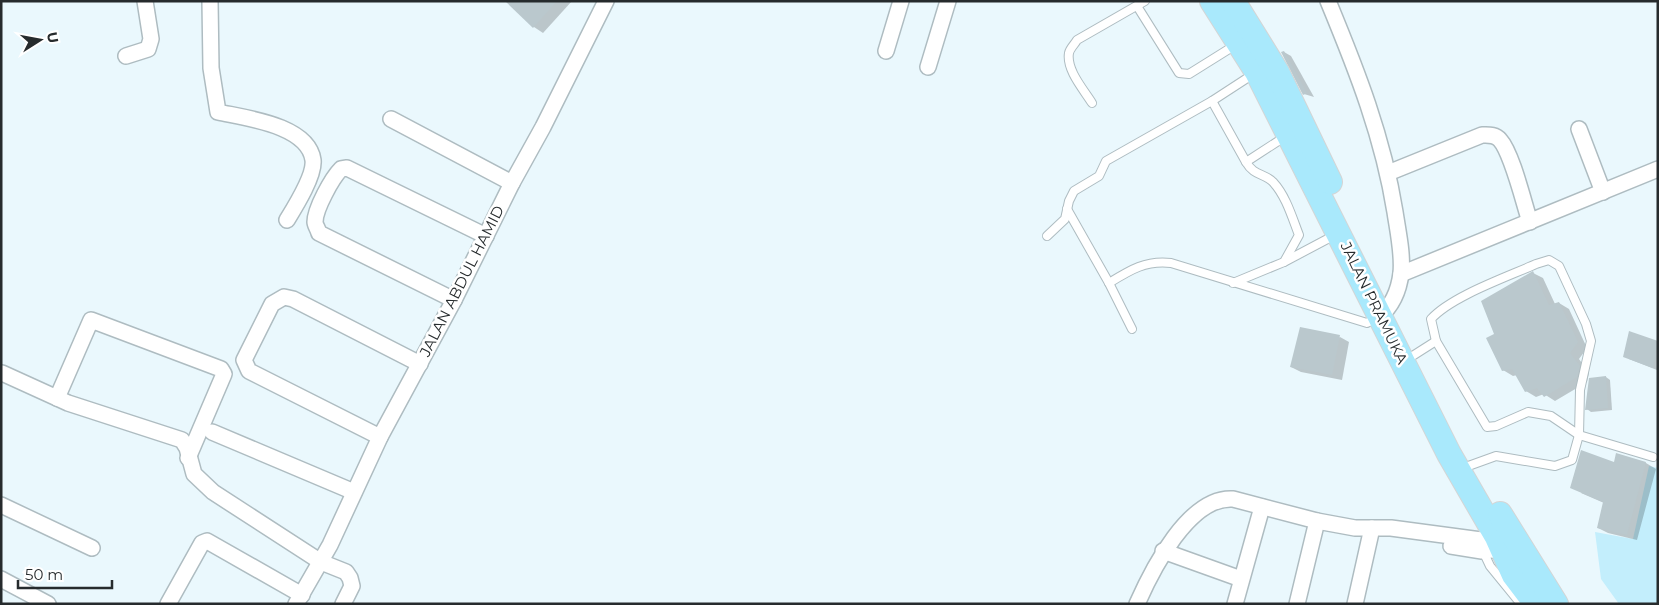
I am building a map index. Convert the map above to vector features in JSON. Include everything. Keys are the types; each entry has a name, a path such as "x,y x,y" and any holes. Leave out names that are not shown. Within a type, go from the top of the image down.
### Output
{"main road":[{"name":"JALAN PRAMUKA","path":"1212,1 1296,130 1384,312 1464,468 1556,604"},
{"name":"JALAN PRAMUKA","path":"1233,1 1277,72 1296,130 1339,233 1384,312 1414,355 1464,468 1490,544 1536,604"}],"street":[{"path":"126,56 148,49 151,39 145,1"},
{"path":"210,1 210,68 218,112 284,129 300,139 313,160 311,172 287,220"},
{"name":"JALAN ABDUL HAMID","path":"299,599 321,562 380,437 454,300 606,1"},
{"path":"886,51 901,1"},
{"path":"928,66 948,1"},
{"path":"1328,1 1377,128 1388,172 1398,230 1401,274 1384,312"},
{"path":"391,120 512,183"},
{"path":"1579,129 1603,192"},
{"path":"1388,172 1482,135 1494,136 1500,140 1509,158 1530,222"},
{"path":"454,300 319,233 315,223 316,216 331,182 341,169 347,168 486,236"},
{"path":"1401,274 1658,169"},
{"path":"380,437 249,371 244,360 272,304 284,297 293,299 420,364"},
{"path":"57,398 91,320 221,369 224,374 188,458"},
{"path":"2,373 104,417 182,440 187,448 188,458 194,474 213,492 321,562 346,572 352,586 343,604"},
{"path":"212,432 354,492"},
{"path":"1137,604 1166,553 1189,522 1214,502 1223,498 1233,499 1260,511 1315,525 1372,533 1391,528 1490,544"},
{"path":"1,505 92,548"},
{"path":"1235,604 1260,511"},
{"path":"1297,604 1315,525"},
{"path":"1355,604 1372,533"},
{"path":"174,602 202,543 207,541 299,599"},
{"path":"1166,553 1242,579"},
{"path":"1147,604 1166,553"},
{"path":"1,579 48,604"}],"lane":[{"path":"1092,103 1072,69 1069,54 1071,49 1077,40 1145,1"},
{"path":"1137,6 1179,73 1189,74 1238,43"},
{"path":"1046,236 1065,219 1074,192 1099,176 1106,161 1257,72"},
{"path":"1212,100 1253,172 1272,180 1282,194 1299,235 1284,262"},
{"path":"1246,162 1296,130"},
{"path":"1067,209 1109,283 1132,329"},
{"path":"1233,283 1284,262 1339,233"},
{"path":"1464,468 1496,456 1555,466 1563,465 1572,460 1579,435 1580,390 1591,341 1586,324 1559,266 1549,260 1536,264 1455,302 1431,319 1436,341 1487,427 1496,426 1528,412 1551,416 1579,435 1653,457"},
{"path":"1109,283 1132,269 1158,261 1171,263 1367,323 1384,312"},
{"path":"1414,355 1436,341"},
{"path":"1490,544 1499,579 1521,604"}],"shaded area":[{"path":"1649,466 1658,468 1658,604 1619,604 1601,579 1595,532 1633,539"}],"building":[{"path":"505,1 557,1 533,28"},
{"path":"1284,51 1307,93 1303,95 1281,52"},
{"path":"1533,271 1549,305 1559,302 1578,342 1570,353 1580,366 1577,377 1544,397 1537,388 1525,392 1512,369 1502,371 1486,338 1494,334 1481,301"},
{"path":"1300,327 1340,335 1332,375 1290,367"},
{"path":"1629,331 1658,341 1653,368 1623,357"},
{"path":"1606,376 1608,408 1585,410 1589,378"},
{"path":"1581,450 1614,462 1616,453 1646,462 1627,535 1597,528 1603,502 1570,488"}]}
